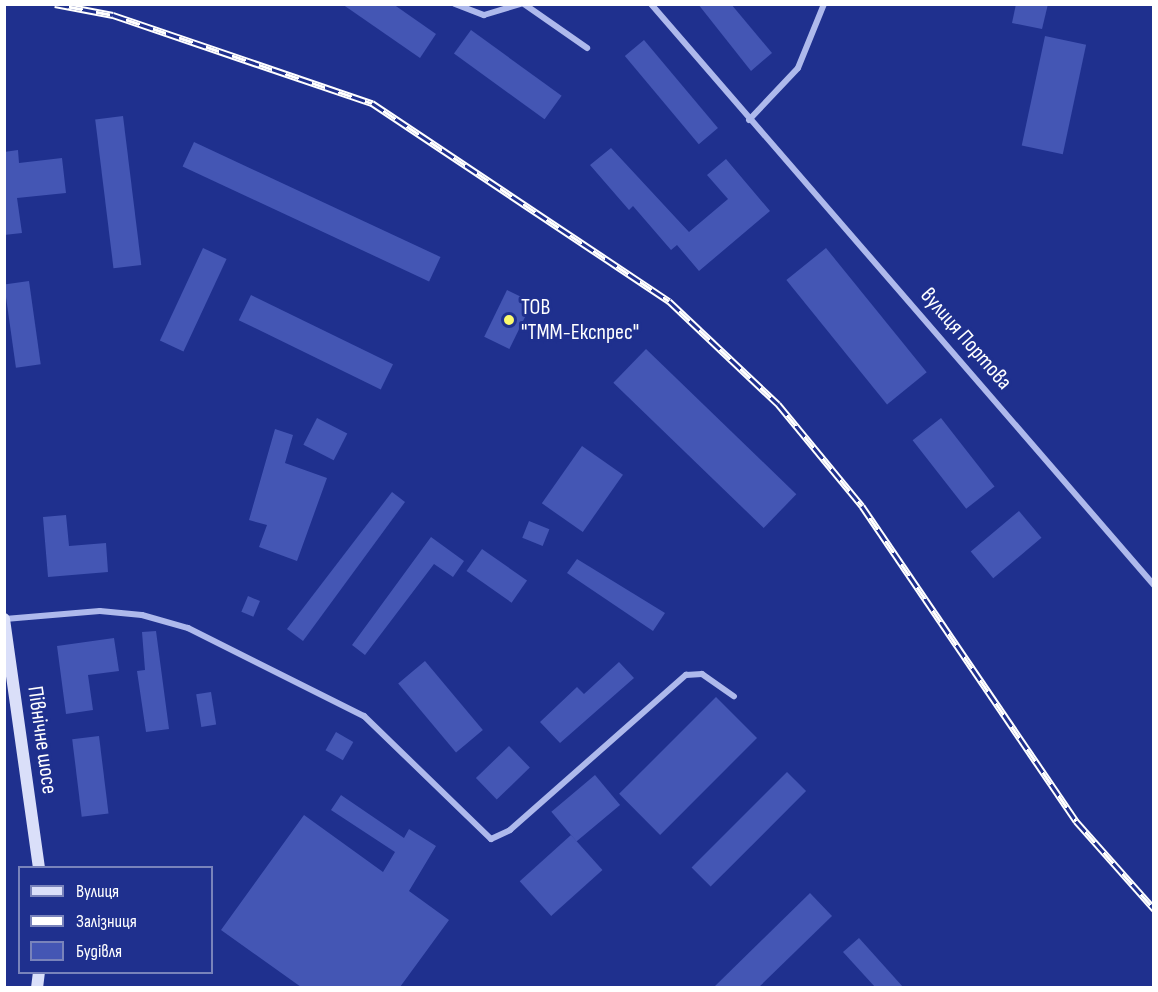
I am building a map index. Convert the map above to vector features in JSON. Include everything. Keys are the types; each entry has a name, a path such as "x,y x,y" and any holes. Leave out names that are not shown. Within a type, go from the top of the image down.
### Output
{"main road":[{"name":"Північне шосе","path":"4,619 39,866"}],"street":[{"path":"455,4 484,15 523,4 587,48"},
{"name":"вулиця Портова","path":"651,4 749,120 1154,585"},
{"path":"749,120 798,68 824,4"},
{"path":"4,619 100,611 188,628 364,716 491,839 510,830 686,675 702,674 734,696"}],"building":[{"path":"342,4 393,4 436,34 420,58"},
{"path":"698,4 731,4 772,53 751,71"},
{"path":"1016,4 1048,4 1042,29 1012,23"},
{"path":"471,30 562,96 545,119 454,53"},
{"path":"1045,36 1086,45 1063,154 1022,146"},
{"path":"644,40 718,128 699,144 625,56"},
{"path":"123,116 141,265 113,268 95,119"},
{"path":"194,142 441,257 429,281 183,166"},
{"path":"611,148 689,232 728,199 707,175 726,159 770,211 699,271 677,245 671,250 633,206 629,210 590,165"},
{"path":"18,150 19,163 62,158 66,193 17,198 22,233 4,235 4,152"},
{"path":"203,248 227,259 183,351 160,340"},
{"path":"826,248 927,372 887,404 786,280"},
{"path":"29,281 41,364 16,368 4,284"},
{"name":"ТОВ \"ТММ-Експрес\"","path":"507,290 532,302 509,349 484,337"},
{"path":"251,295 393,364 381,389 239,320"},
{"path":"646,349 796,494 764,528 613,383"},
{"path":"317,418 347,433 334,460 303,445"},
{"path":"941,418 995,487 966,509 913,440"},
{"path":"275,429 293,435 285,463 327,478 297,561 259,547 267,525 249,520"},
{"path":"582,446 623,475 583,532 542,503"},
{"path":"392,492 405,502 303,641 287,629"},
{"path":"1019,511 1041,538 993,578 971,551"},
{"path":"66,515 69,546 106,543 108,572 48,577 43,517"},
{"path":"529,521 549,529 543,546 522,538"},
{"path":"431,537 464,561 453,577 434,564 365,655 352,645"},
{"path":"482,549 527,581 512,603 467,571"},
{"path":"577,559 665,613 653,631 567,573"},
{"path":"248,596 260,601 253,617 241,612"},
{"path":"156,631 169,729 146,732 137,671 145,670 142,632"},
{"path":"114,638 119,671 88,675 93,710 66,714 57,646"},
{"path":"425,661 483,730 456,752 398,683"},
{"path":"619,662 634,678 560,743 540,722 577,687 584,694"},
{"path":"211,692 216,725 201,727 196,694"},
{"path":"716,697 757,738 660,835 619,794"},
{"path":"336,732 353,742 343,760 326,750"},
{"path":"99,736 109,813 82,817 72,739"},
{"path":"509,746 530,768 497,800 476,778"},
{"path":"787,772 806,791 711,887 692,867"},
{"path":"595,775 620,805 576,842 551,812"},
{"path":"341,795 404,838 409,829 436,846 409,891 449,920 400,987 301,987 221,930 304,815 383,872 395,852 331,810"},
{"path":"571,835 602,870 551,916 520,881"},
{"path":"810,893 832,916 759,987 714,987"},
{"path":"859,938 903,987 875,987 843,952"}],"railway":[{"path":"55,4 113,15 372,103 669,301 778,404 862,506 1076,821 1154,909"}],"place":[{"name":"ТОВ \"ТММ-Експрес\"","path":"509,320"}]}
